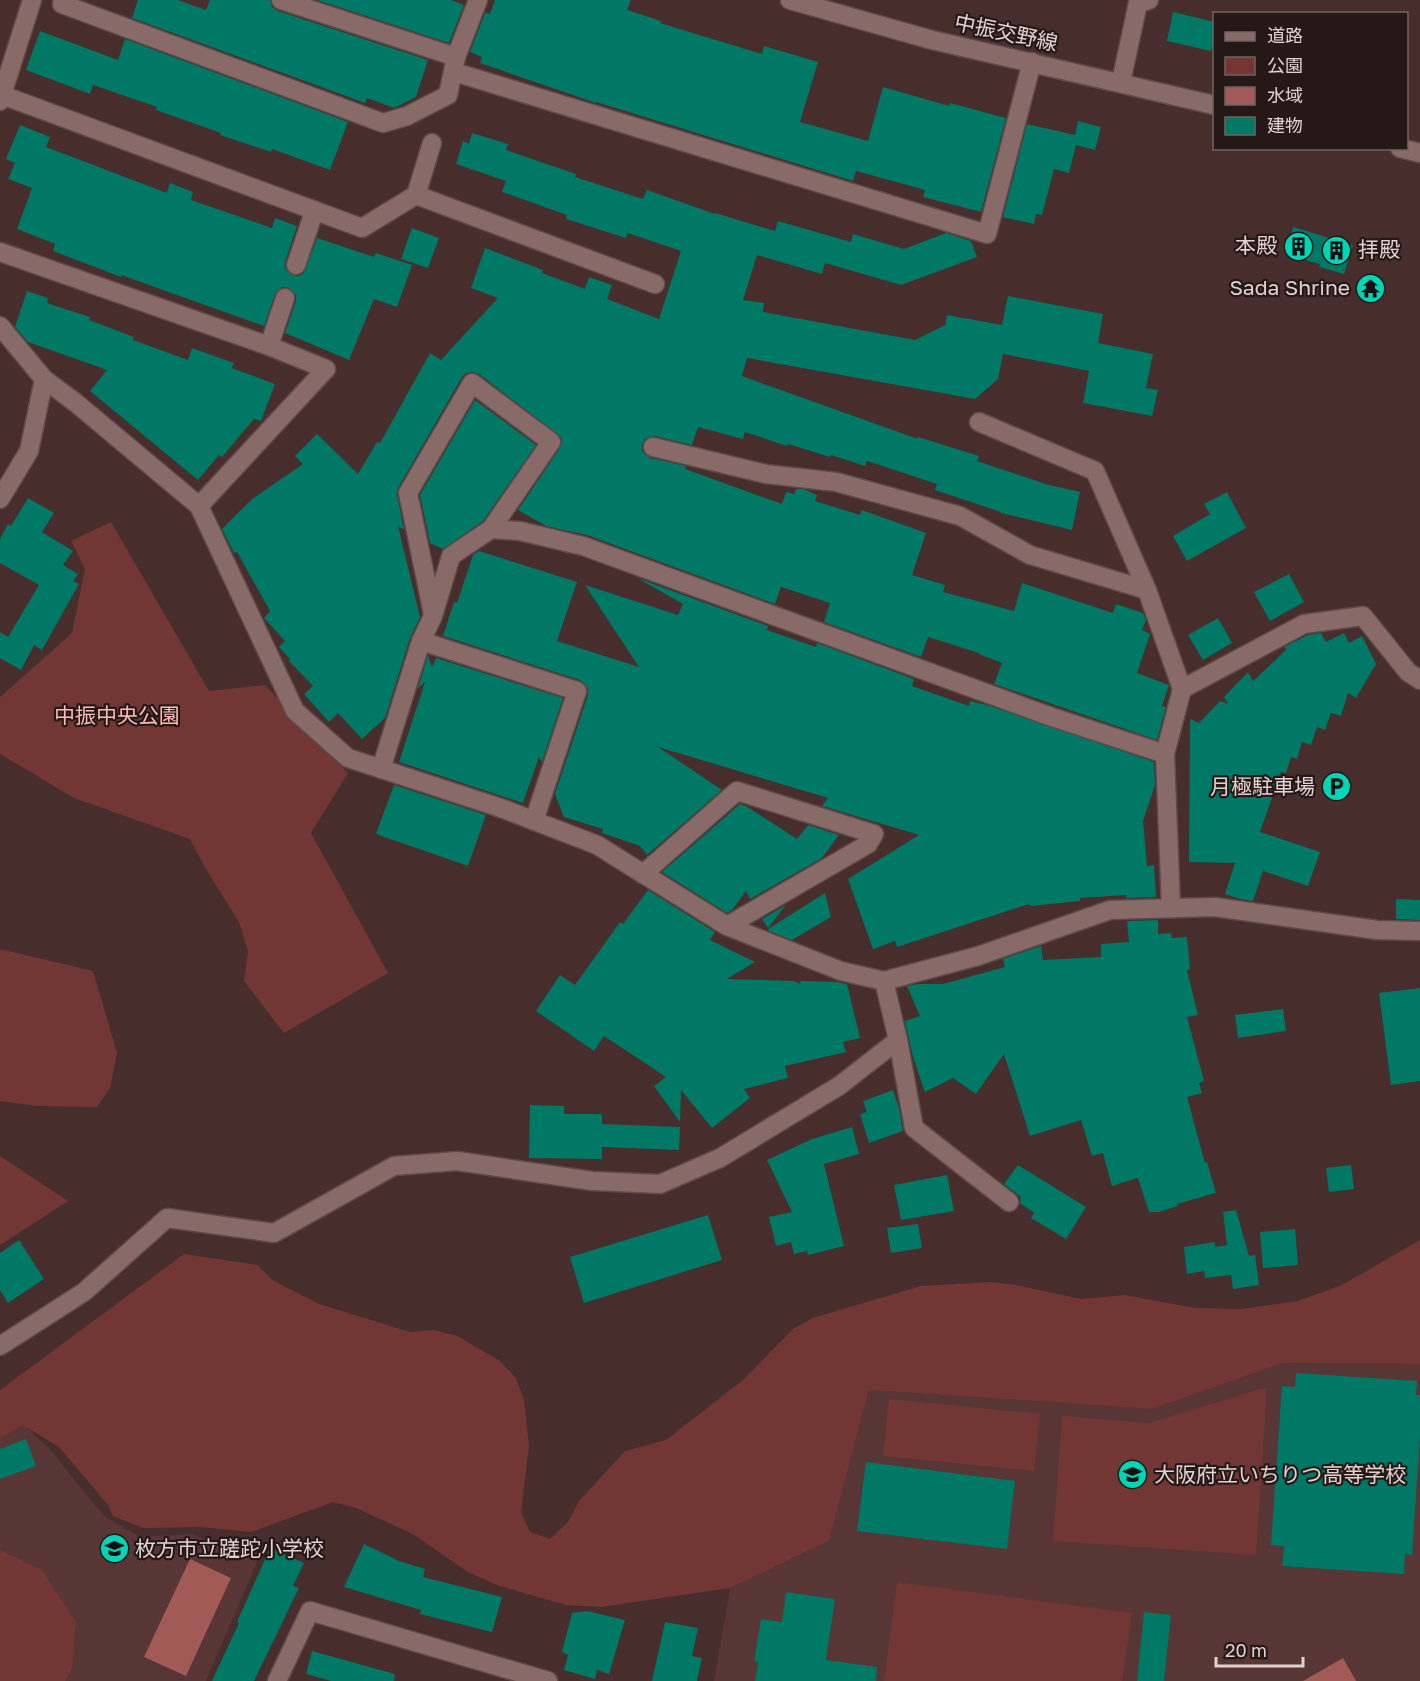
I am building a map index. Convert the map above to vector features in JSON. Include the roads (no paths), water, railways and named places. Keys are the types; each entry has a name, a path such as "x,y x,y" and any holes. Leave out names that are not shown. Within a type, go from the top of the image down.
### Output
{"street":[{"path":"32,0 1,98 314,212 362,228 416,195 432,143"},
{"path":"63,0 62,4 383,123 407,116 448,95 455,65 478,0"},
{"path":"281,0 455,65 987,234 1032,62"},
{"name":"中振交野線","path":"790,0 932,40 1213,105"},
{"path":"1121,82 1138,3 1149,0"},
{"path":"416,195 655,284"},
{"path":"296,265 314,212"},
{"path":"0,252 269,346 326,369 199,506"},
{"path":"269,346 285,298"},
{"path":"0,326 44,379 199,506 294,711 348,758 534,821 597,845 727,926 841,971 884,981 978,956 1110,910 1215,907 1377,930 1420,931"},
{"path":"0,499 29,451 44,379"},
{"path":"381,769 421,640 433,616 451,556 491,529 551,442 472,383 408,493 433,616"},
{"path":"979,422 1095,471 1147,590 1182,689 1165,754 1172,908"},
{"path":"653,447 766,474 836,482 960,516 1030,555 1147,590"},
{"path":"491,529 520,531 583,546 1049,716 1165,754"},
{"path":"1182,689 1304,624 1363,616 1408,672 1420,678"},
{"path":"421,640 577,691 534,821"},
{"path":"643,874 737,791 874,834 868,844 727,926"},
{"path":"884,981 898,1040 914,1128 1010,1202"},
{"path":"0,1346 84,1292 167,1218 274,1233 394,1166 457,1161 592,1181 660,1184 720,1158 839,1086 898,1040"},
{"path":"277,1681 310,1611 548,1681"}],"water":[{"path":"190,1559 231,1578 186,1676 144,1657"},
{"path":"1343,1658 1356,1681 1303,1681"}],"place":[{"name":"本殿","path":"1298,246"},
{"name":"拝殿","path":"1337,250"},
{"name":"Sada Shrine","path":"1371,288"},
{"name":"月極駐車場","path":"1336,787"},
{"name":"大阪府立いちりつ高等学校","path":"1133,1475"},
{"name":"枚方市立蹉跎小学校","path":"114,1549"}],"park label":[{"name":"中振中央公園","path":"117,716"}]}
